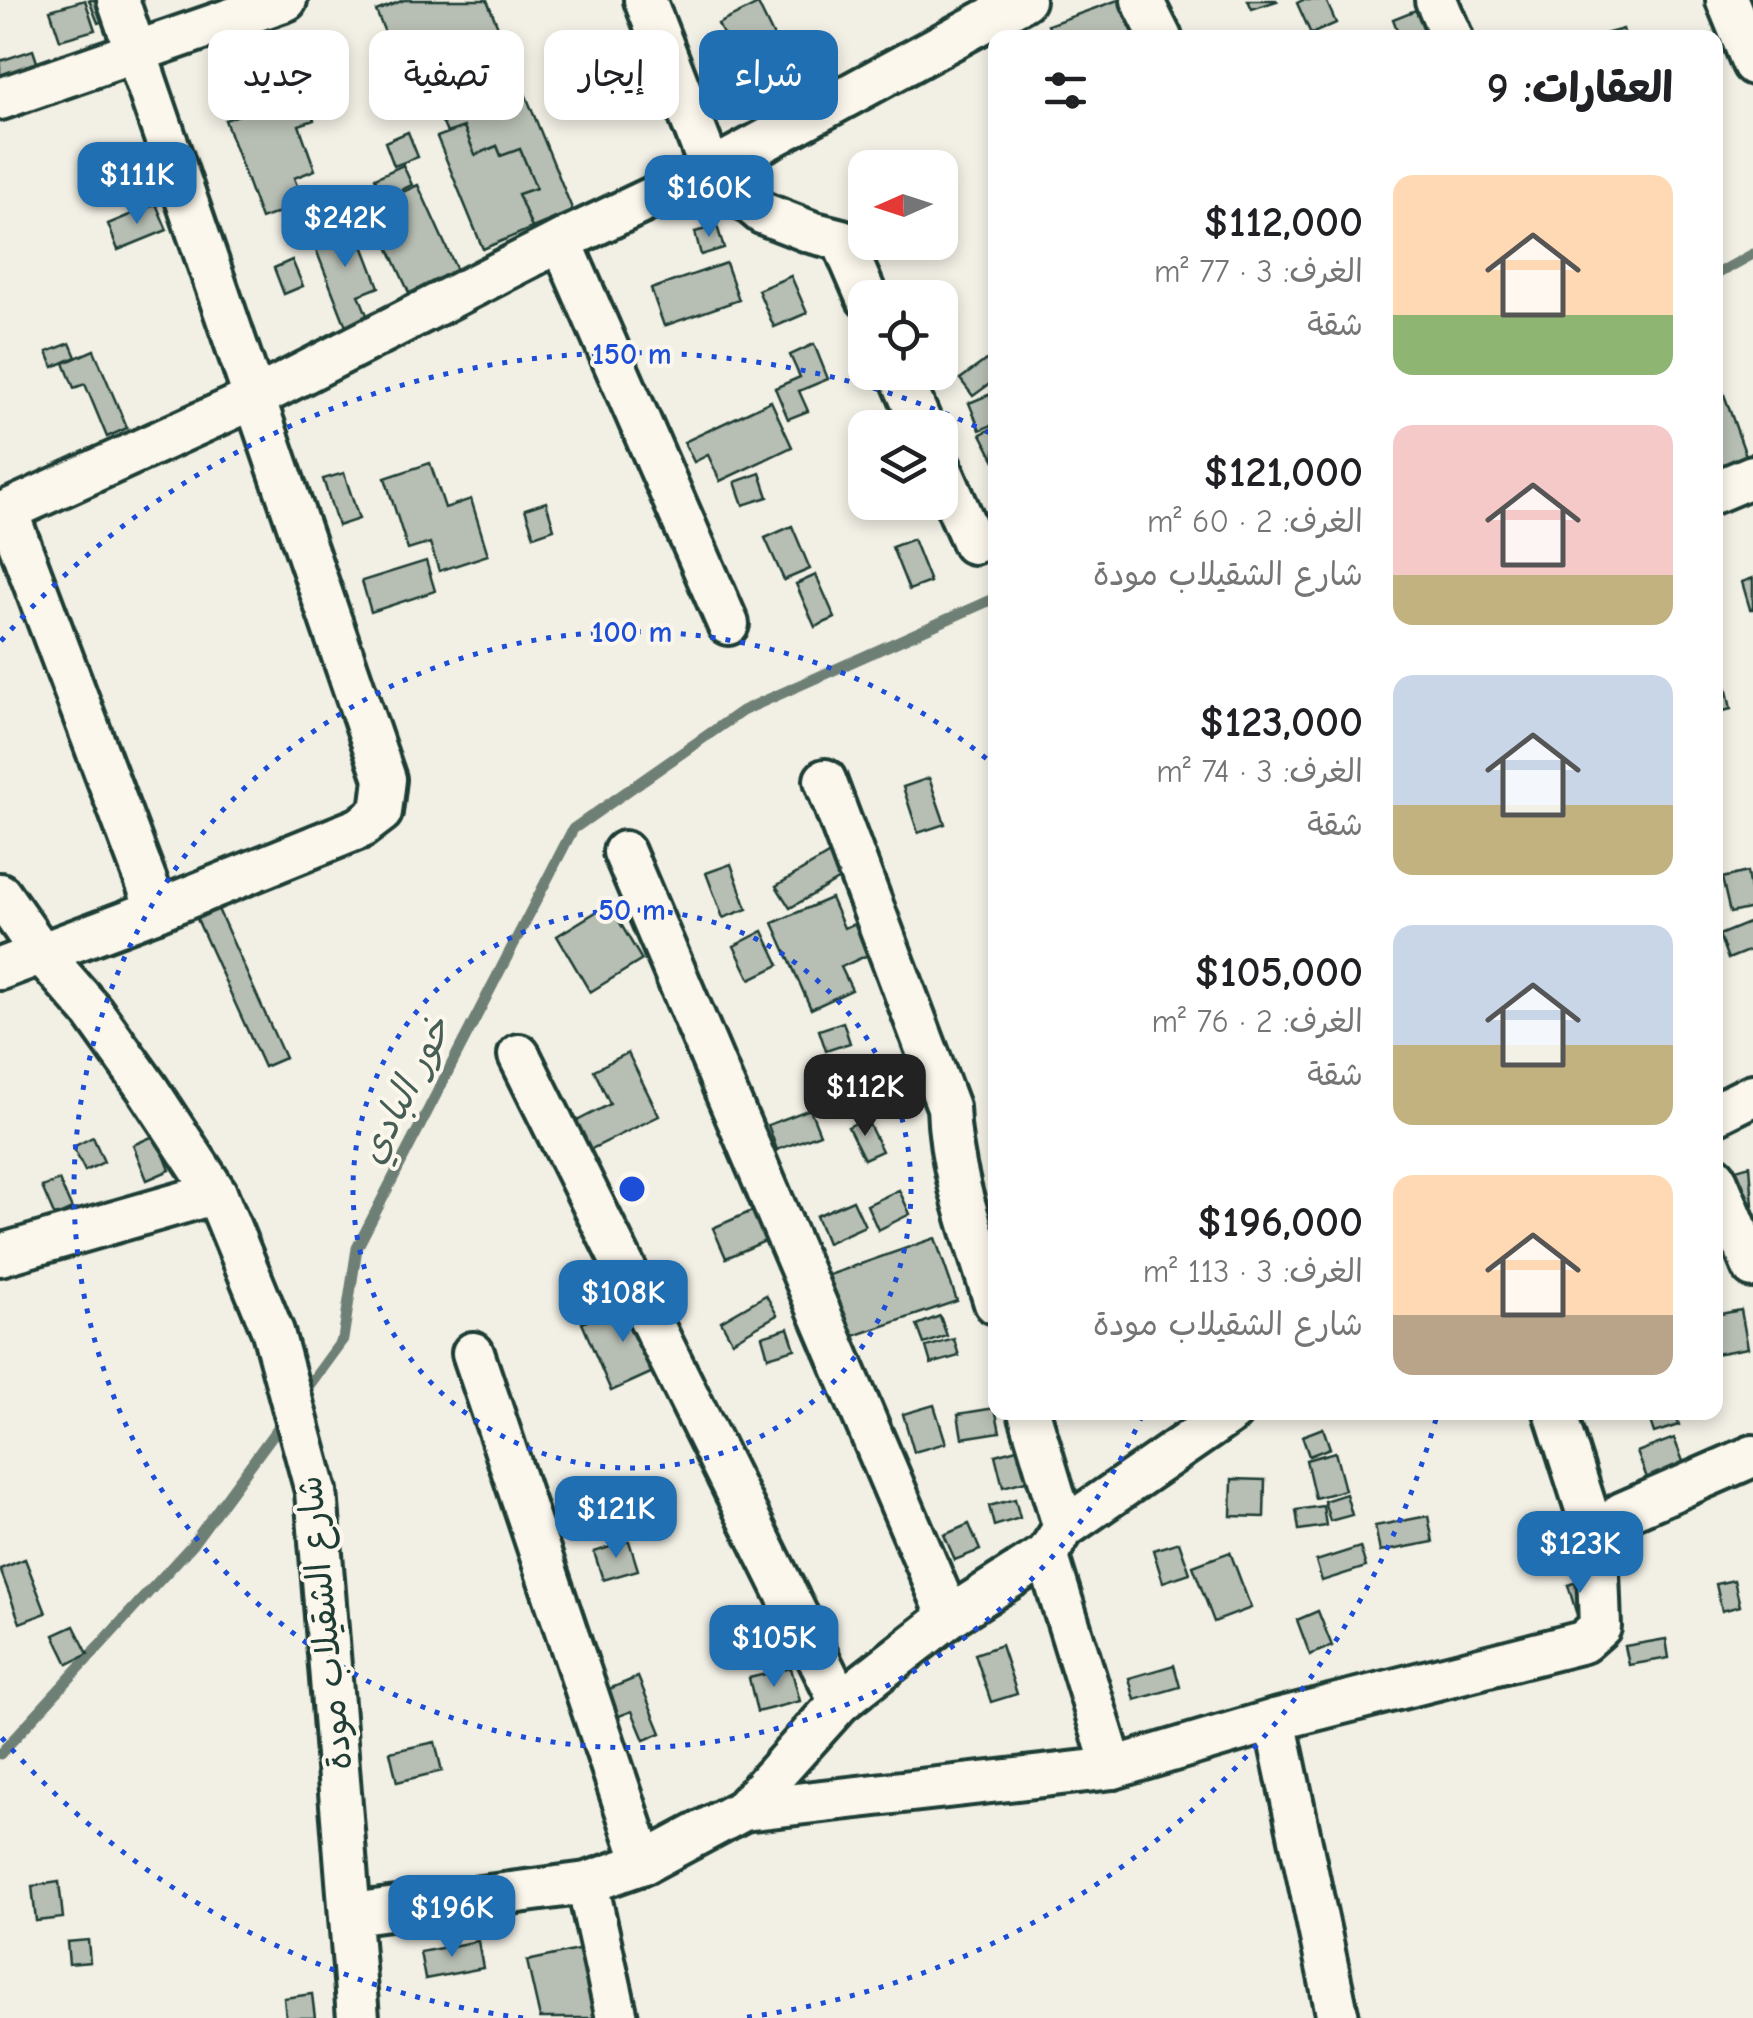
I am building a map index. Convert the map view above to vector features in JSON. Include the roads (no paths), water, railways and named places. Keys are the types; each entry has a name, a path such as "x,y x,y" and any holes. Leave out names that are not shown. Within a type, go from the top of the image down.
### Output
{"street":[{"path":"0,969 360,828 381,812 384,778 118,0"},
{"path":"0,99 286,0"},
{"path":"645,0 711,170 762,213 842,240 859,280"},
{"path":"157,910 4,512 253,399 561,241 711,170 1024,0"},
{"path":"1142,0 1157,30"},
{"path":"1436,0 1449,30"},
{"path":"1727,0 1753,64"},
{"path":"561,241 728,624"},
{"path":"1723,489 1753,476"},
{"path":"958,509 973,544"},
{"path":"825,780 948,1107 949,1144 956,1179 988,1281"},
{"path":"624,852 949,1618"},
{"name":"شارع الشقيلاب مودة","path":"0,894 148,1088 216,1192 273,1332 316,1491 358,2018"},
{"path":"519,1055 840,1702"},
{"path":"1723,1110 1753,1096"},
{"path":"0,1255 216,1192"},
{"path":"1723,1196 1753,1267"},
{"path":"473,1353 644,1863"},
{"path":"1031,1420 1056,1540 1114,1768"},
{"path":"351,1914 587,1883 644,1863 743,1810 840,1702 1221,1420"},
{"path":"743,1810 1114,1768 1275,1720 1583,1642 1600,1626 1597,1543 1558,1420"},
{"path":"1597,1543 1622,1513 1753,1456"},
{"path":"1275,1720 1338,2018"},
{"path":"587,1883 617,2018"}],"waterway":[{"name":"خور البادي","path":"1723,271 1753,254"},
{"name":"خور البادي","path":"299,1399 343,1339 357,1248 573,829 742,711 988,601"},
{"name":"خور البادي","path":"0,1754 191,1546 285,1418"}]}
